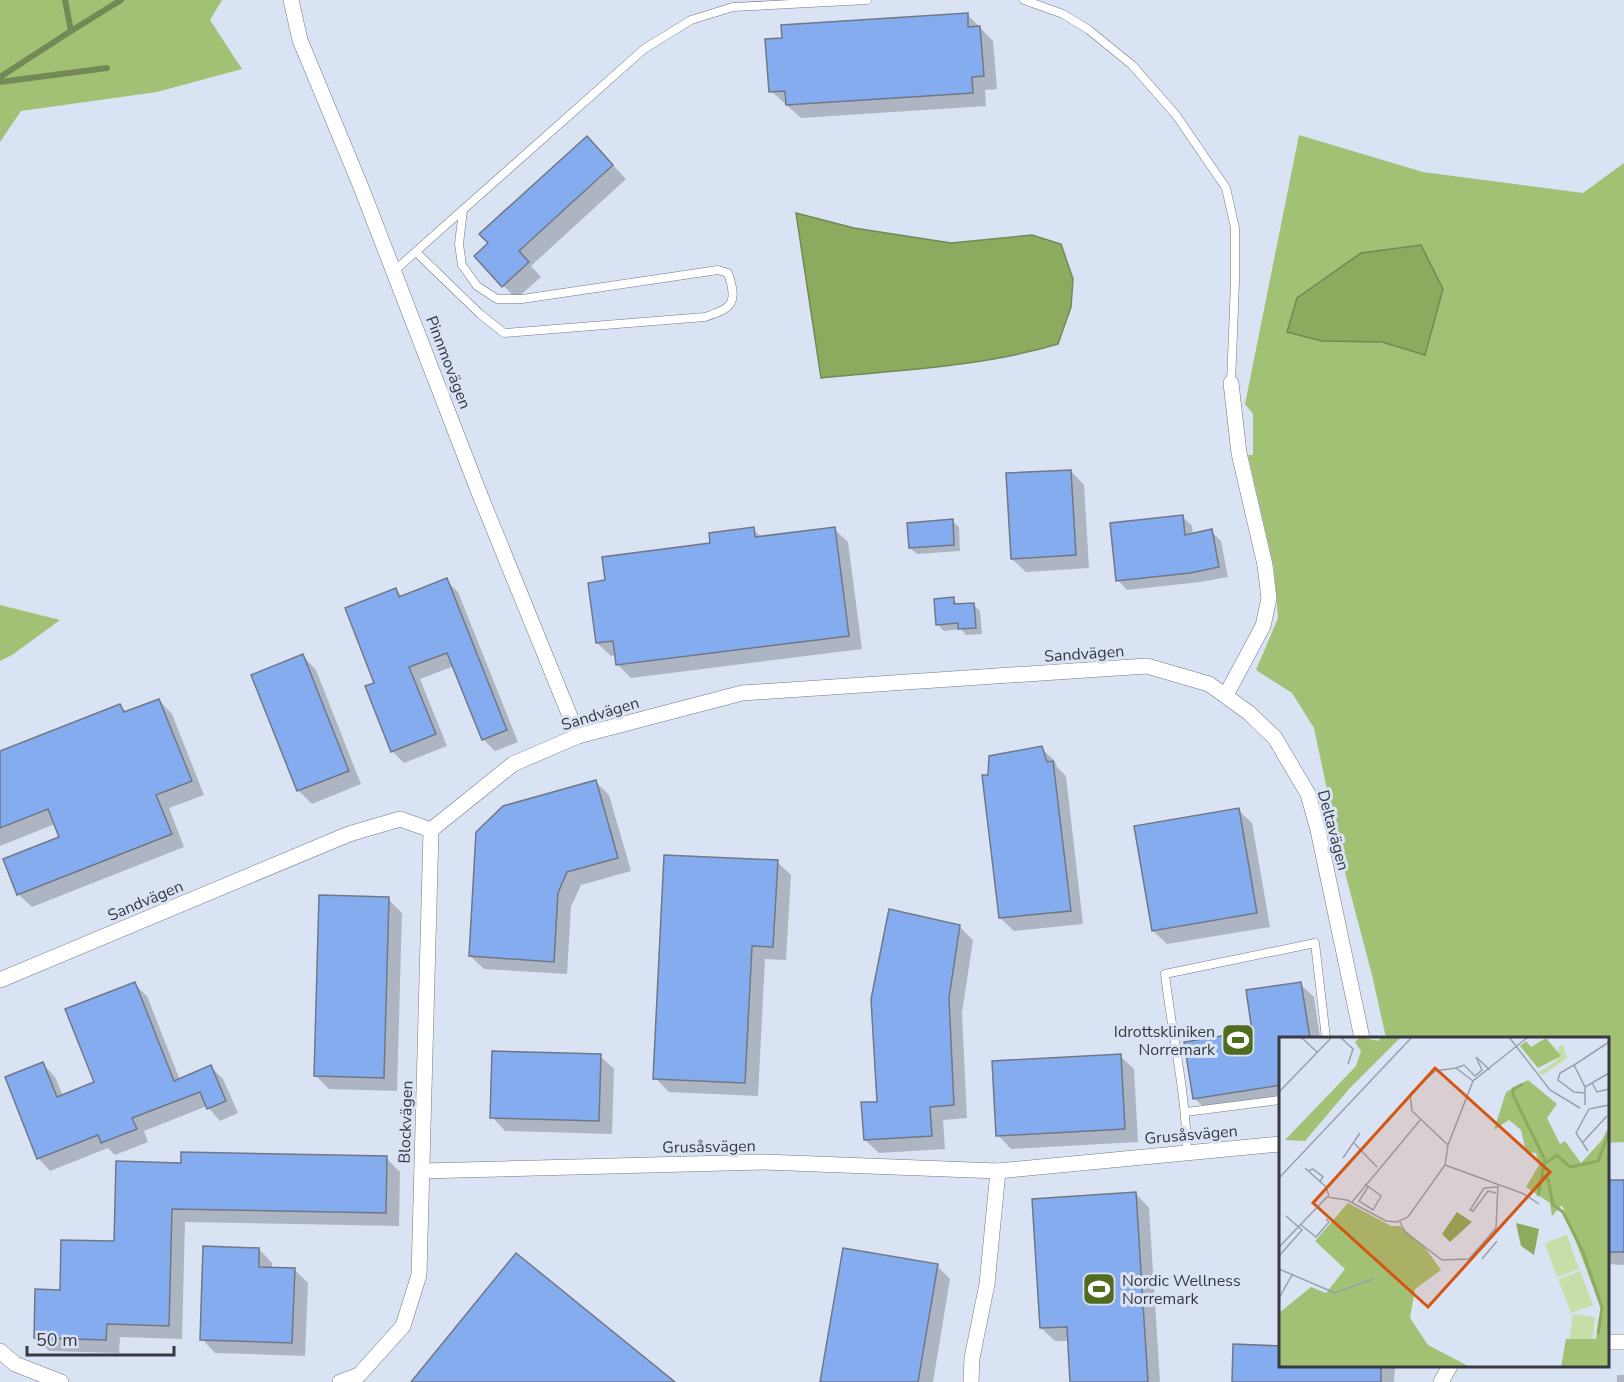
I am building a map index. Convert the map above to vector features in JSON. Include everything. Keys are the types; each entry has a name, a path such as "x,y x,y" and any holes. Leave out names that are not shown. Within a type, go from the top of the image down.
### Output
{"street":[{"name":"Pinnmovägen","path":"291,0 300,40 578,736"},
{"path":"1226,695 1263,627 1269,598 1265,566 1239,453 1232,383"},
{"name":"Sandvägen","path":"0,980 349,834 400,819 431,830 513,764 578,736 742,693 1147,666 1209,684 1226,695"},
{"name":"Deltavägen","path":"1226,695 1250,713 1275,738 1308,794 1318,830 1362,1037"},
{"name":"Blockvägen","path":"340,1382 359,1375 403,1326 419,1275 431,830"},
{"name":"Grusåsvägen","path":"422,1171 764,1162 998,1171 1279,1144"},
{"path":"971,1382 972,1358 990,1264 998,1171"},
{"path":"0,1351 15,1364 61,1382"},
{"path":"1441,1382 1449,1367"}],"lane":[{"path":"394,272 644,49 691,20 732,3 867,0"},
{"path":"1024,0 1072,20 1089,30 1131,65 1176,115 1226,188 1234,228 1232,383"},
{"path":"416,252 480,314 504,333 705,317 726,310 732,300 734,289 728,273 718,270 522,299 497,299 477,286 462,265 459,244 463,210"},
{"path":"1187,1152 1186,1112 1165,974 1315,943 1326,1037"},
{"path":"1186,1112 1279,1101"}],"shaded area":[{"path":"0,0 222,0 210,20 242,69 157,92 21,111 0,142"},
{"path":"1299,135 1423,172 1583,193 1624,163 1624,1142 1609,1143 1609,1037 1386,1037 1343,865 1314,728 1292,693 1256,670 1278,618 1274,568 1248,455 1253,455 1253,414 1245,404"},
{"path":"796,213 854,228 951,243 1032,235 1061,244 1073,279 1071,307 1058,344 970,363 821,378"},
{"path":"1421,245 1443,289 1425,355 1382,342 1322,341 1287,332 1297,298 1361,253"},
{"path":"0,605 60,620 12,655 0,661"}],"building":[{"path":"968,13 968,27 980,26 984,76 972,77 973,93 786,105 785,91 769,92 765,39 782,38 781,25"},
{"path":"587,136 613,165 519,251 529,262 502,287 474,256 488,243 479,234"},
{"path":"1071,470 1076,555 1011,559 1006,473"},
{"path":"1183,515 1185,535 1212,529 1219,567 1190,573 1116,581 1110,523"},
{"path":"953,519 954,545 909,548 907,523"},
{"path":"754,527 755,537 835,527 849,636 616,665 613,641 596,643 588,583 605,580 602,557 710,543 709,533"},
{"path":"447,578 507,730 482,740 447,653 409,667 436,734 391,752 365,686 374,683 345,608 396,588 399,597"},
{"path":"954,597 954,604 974,603 976,628 958,629 958,623 936,625 934,599"},
{"path":"303,654 349,771 297,791 251,675"},
{"path":"159,699 192,781 156,795 172,834 17,895 3,859 59,837 48,809 0,828 0,751 120,704 124,712"},
{"path":"1042,746 1047,762 1053,761 1071,911 999,918 982,775 988,775 989,756"},
{"path":"596,780 618,858 567,872 558,893 554,962 469,956 476,832 503,806"},
{"path":"1239,808 1257,913 1152,931 1134,826"},
{"path":"664,855 778,860 773,947 752,946 745,1083 653,1079"},
{"path":"319,895 389,897 384,1078 314,1076"},
{"path":"889,909 960,925 949,998 954,1105 930,1107 932,1136 864,1140 861,1102 877,1102 871,999"},
{"path":"135,982 174,1081 211,1065 226,1101 207,1109 200,1092 132,1118 137,1129 101,1143 98,1135 37,1159 5,1077 43,1062 57,1097 94,1082 65,1009"},
{"name":"Idrottskliniken Norremark","path":"1301,982 1310,1037 1279,1037 1279,1085 1193,1099 1184,1042 1252,1031 1246,990"},
{"path":"492,1051 601,1054 599,1121 490,1118"},
{"path":"1121,1054 1125,1129 996,1136 992,1061"},
{"path":"181,1152 387,1156 386,1213 172,1209 169,1326 107,1324 106,1340 34,1338 35,1289 60,1290 61,1240 114,1241 116,1161 181,1163"},
{"path":"1609,1180 1624,1180 1624,1252 1609,1252"},
{"path":"1136,1192 1148,1382 1070,1382 1067,1327 1040,1328 1032,1199"},
{"path":"203,1246 259,1248 259,1267 295,1268 292,1343 200,1340"},
{"path":"843,1248 938,1264 918,1382 820,1382"},
{"path":"516,1253 675,1382 411,1382"},
{"path":"1233,1344 1279,1346 1279,1367 1381,1367 1381,1382 1232,1382"}],"waterway":[{"path":"0,77 71,31 65,0"},
{"path":"71,31 121,0"},
{"path":"0,82 107,68"}],"place":[{"name":"Idrottskliniken Norremark","path":"1238,1040"},
{"name":"Nordic Wellness Norremark","path":"1099,1289"}]}
